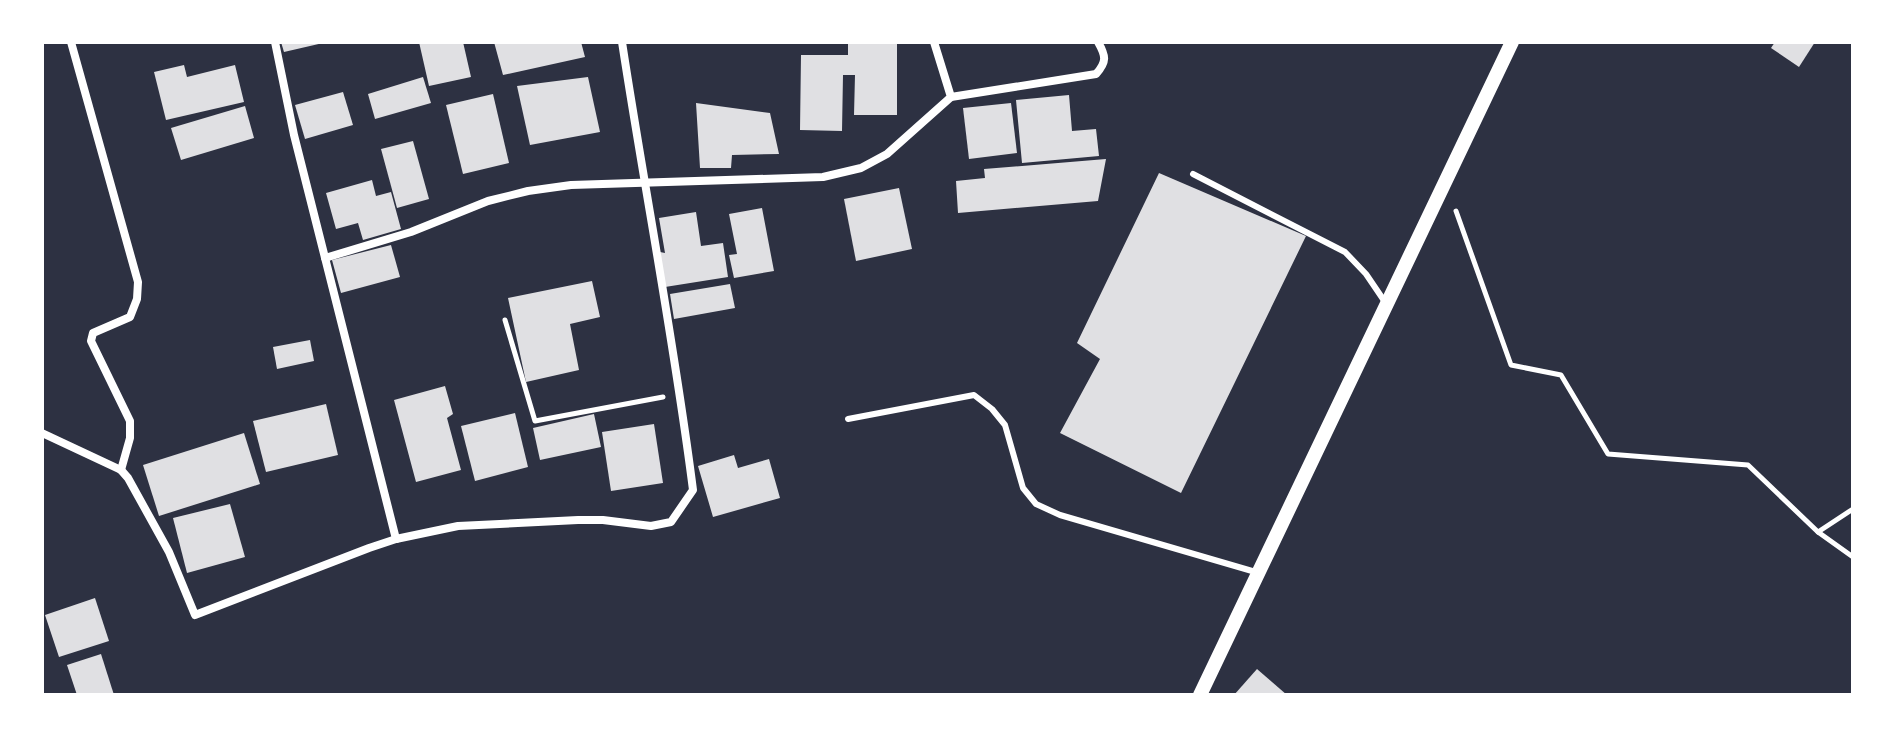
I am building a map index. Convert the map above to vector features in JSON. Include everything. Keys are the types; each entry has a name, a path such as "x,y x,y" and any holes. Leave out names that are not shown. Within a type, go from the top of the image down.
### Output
{"street":[{"path":"71,42 138,282 137,299 130,317 93,333 91,337 130,421 130,438 121,470"},
{"path":"275,42 294,135 396,539"},
{"path":"42,433 121,470 128,478 157,530 195,615 396,539 458,526 578,520 651,526 671,522 693,490 622,42"},
{"path":"934,42 951,97"},
{"path":"325,258 393,238 488,201 528,191 571,185 823,177 861,168 887,154 951,97 1096,74 1104,65 1104,53 1098,42"},
{"path":"1200,695 1512,42"}],"lane":[{"path":"1193,174 1345,252 1366,274 1387,305"},
{"path":"848,419 974,395 992,409 1005,425 1023,488 1036,504 1060,515 1259,573"}],"path":[{"path":"1445,183 1511,365 1561,375 1608,454 1748,465 1818,532 1853,557"},
{"path":"505,320 535,421 680,394"},
{"path":"1818,532 1853,509"}],"building":[{"path":"281,42 323,42 323,43 284,52"},
{"path":"419,42 463,42 471,77 429,86"},
{"path":"494,42 581,42 585,57 503,75"},
{"path":"848,42 897,42 897,115 854,115 855,75 843,75 842,131 800,130 801,55 848,55"},
{"path":"1775,42 1815,42 1799,67 1771,48"},
{"path":"184,65 187,77 235,65 244,102 166,120 154,72"},
{"path":"423,77 431,103 375,119 368,94"},
{"path":"588,77 600,132 530,145 517,86"},
{"path":"343,92 353,125 305,139 295,105"},
{"path":"493,94 509,163 463,174 446,105"},
{"path":"1069,95 1072,131 1096,129 1099,156 1022,163 1016,100"},
{"path":"696,103 770,113 779,154 732,155 731,168 700,168"},
{"path":"1011,103 1017,153 969,159 963,108"},
{"path":"245,106 254,138 181,160 171,128"},
{"path":"413,141 429,199 397,208 381,149"},
{"path":"1106,159 1098,201 958,213 956,181 985,178 984,169"},
{"path":"1159,173 1306,236 1181,493 1060,433 1100,359 1077,343"},
{"path":"372,180 376,196 391,192 401,229 363,240 358,223 336,229 326,193"},
{"path":"899,188 912,249 856,261 844,199"},
{"path":"762,208 774,271 734,278 729,255 737,254 729,214"},
{"path":"696,212 701,246 723,243 728,277 665,287 660,252 665,253 659,218"},
{"path":"391,245 400,277 341,293 332,260"},
{"path":"592,281 600,317 570,324 579,370 526,382 508,298"},
{"path":"730,284 735,308 674,319 670,294"},
{"path":"310,340 314,361 277,369 273,347"},
{"path":"445,386 453,414 447,418 461,470 416,482 394,400"},
{"path":"326,404 338,455 266,472 253,421"},
{"path":"515,413 528,467 475,481 461,426"},
{"path":"594,414 601,447 540,460 533,428"},
{"path":"654,424 663,483 611,491 602,432"},
{"path":"244,433 260,484 159,516 143,465"},
{"path":"734,455 738,468 769,459 780,498 713,517 698,466"},
{"path":"230,504 245,557 187,573 173,518"},
{"path":"95,598 109,641 59,657 45,615"},
{"path":"101,654 114,695 77,695 67,665"},
{"path":"1257,669 1287,695 1234,695"}]}
